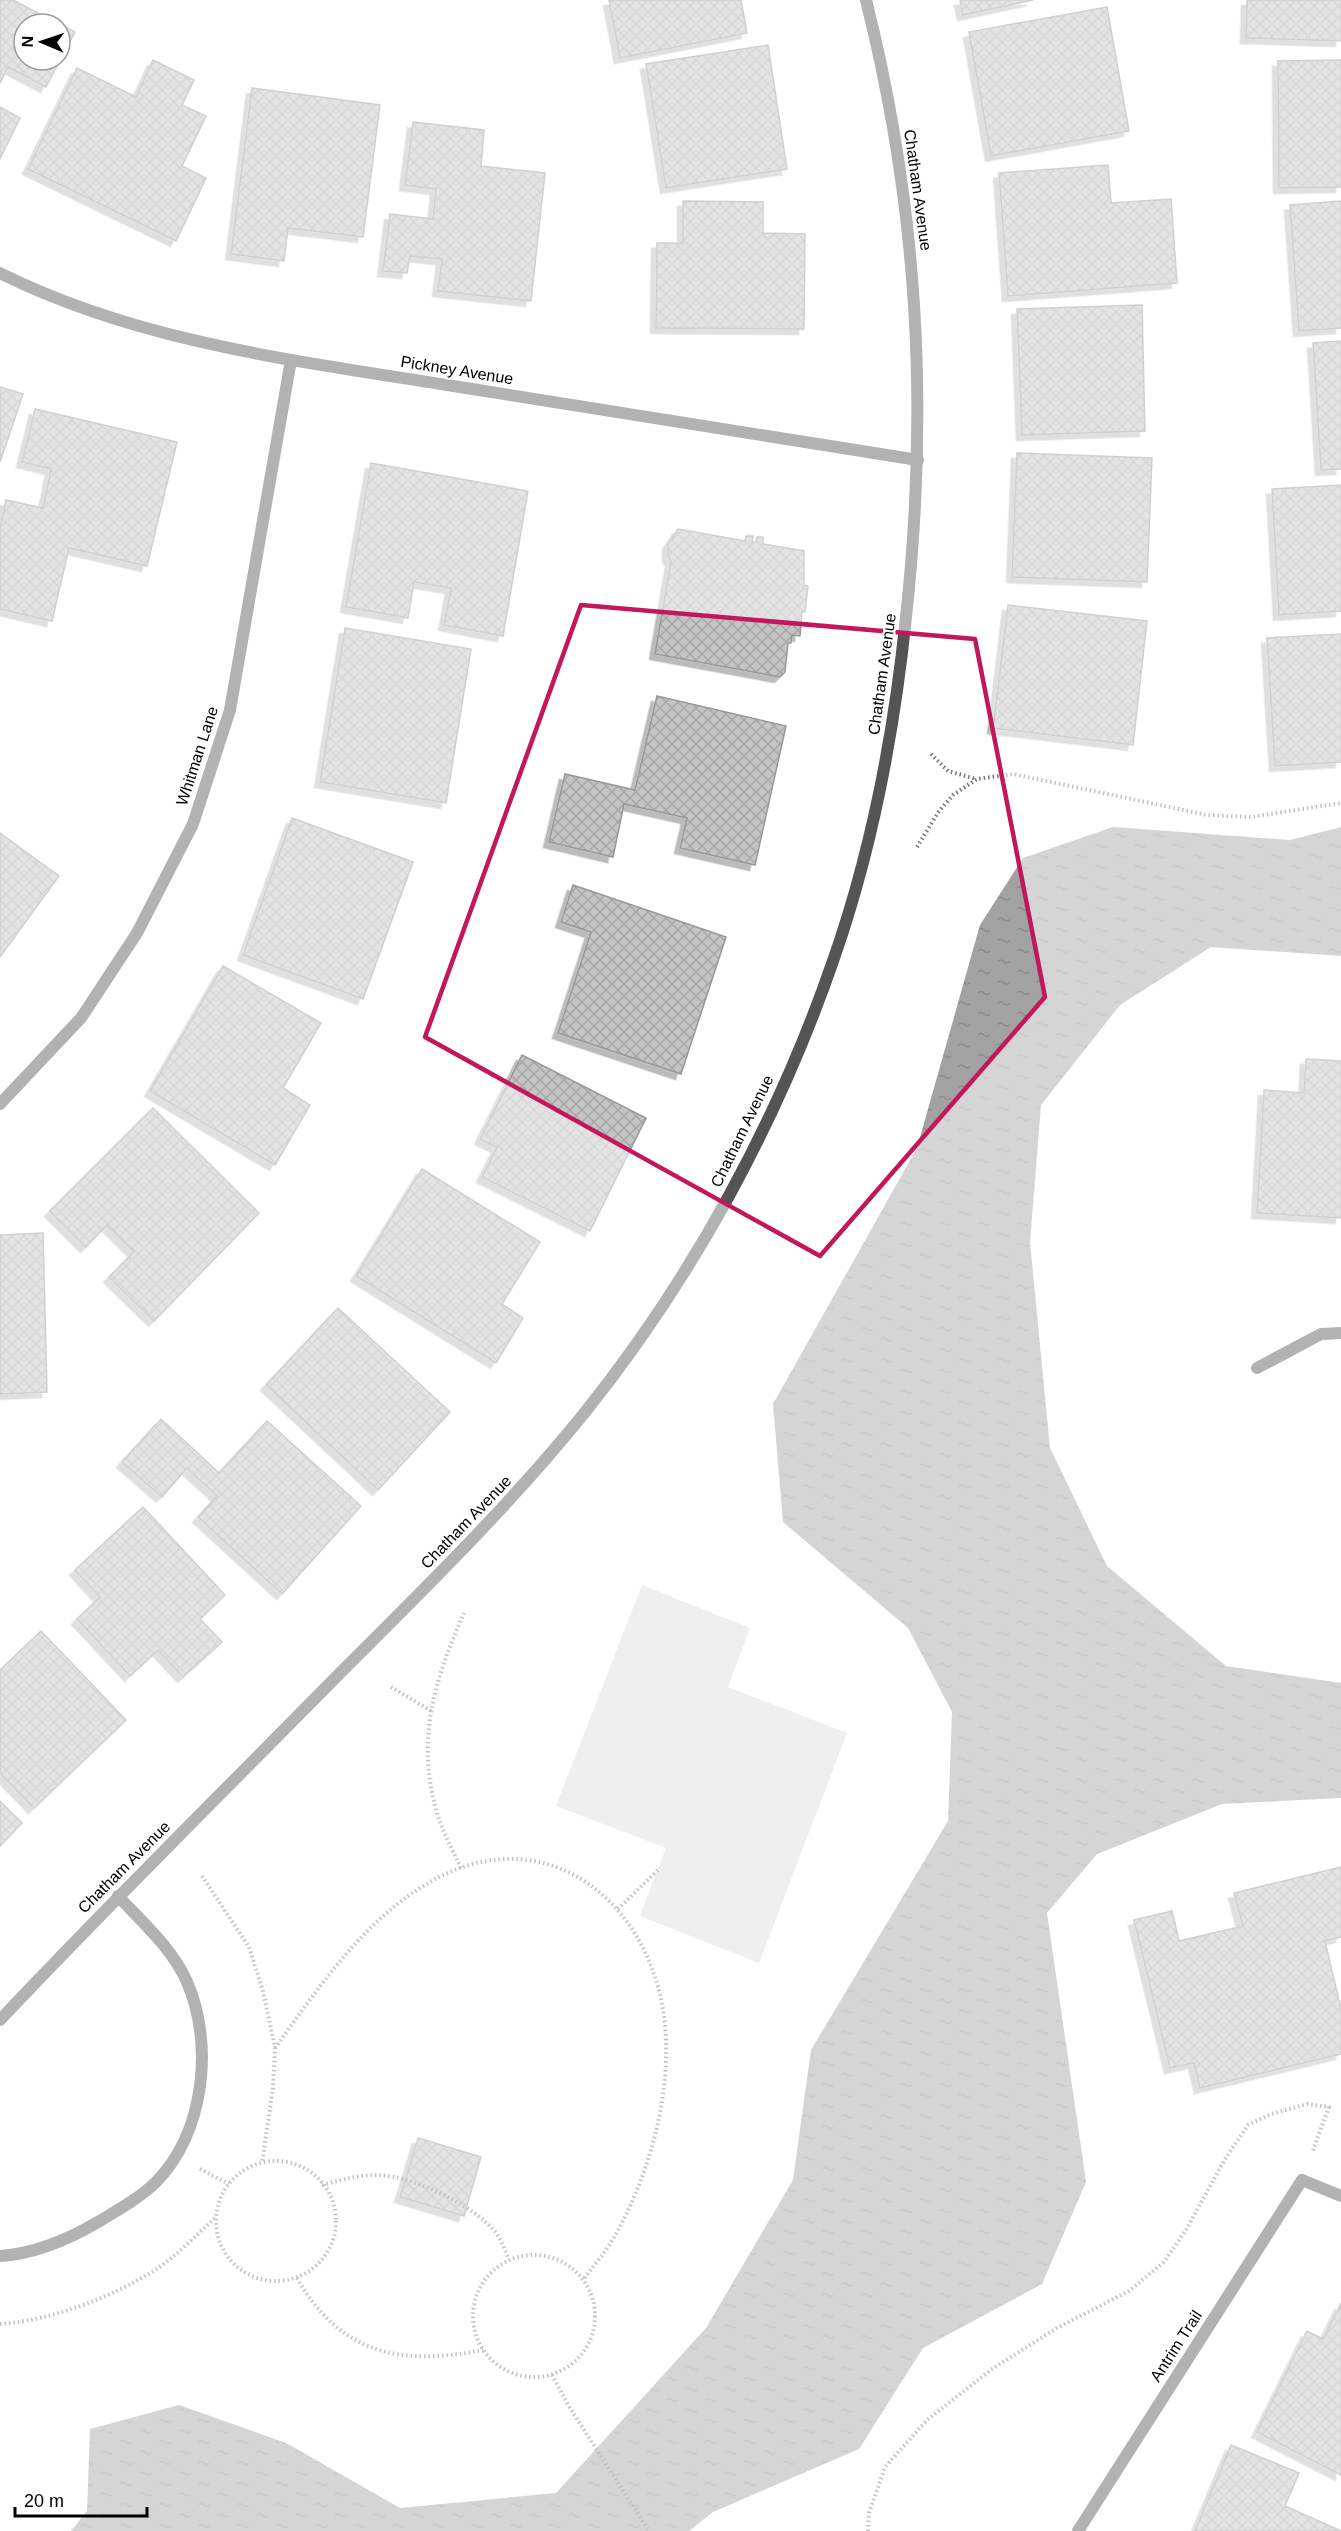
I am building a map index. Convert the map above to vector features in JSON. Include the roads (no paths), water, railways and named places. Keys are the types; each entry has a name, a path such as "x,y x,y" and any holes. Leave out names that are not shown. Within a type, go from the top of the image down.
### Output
{"street":[{"name":"Chatham Avenue","path":"0,2020 118,1896 500,1513 588,1409 662,1306 738,1182 791,1069 834,958 877,810 899,691 913,557 918,460 917,315 900,157 867,0"},
{"name":"Pickney Avenue","path":"0,273 35,290 136,325 291,360 918,460"},
{"name":"Whitman Lane","path":"0,1104 81,1018 137,933 193,824 230,710 291,360"},
{"path":"1257,1368 1321,1334 1341,1333"},
{"path":"0,2256 16,2255 77,2235 130,2203 156,2182 192,2123 202,2068 200,2019 186,1980 163,1946 118,1896"},
{"name":"Antrim Trail","path":"1078,2531 1302,2180 1341,2196"}],"water":[{"path":"1113,827 1290,840 1341,827 1341,956 1211,947 1120,1005 1041,1105 1030,1242 1050,1448 1107,1566 1226,1666 1341,1683 1341,1798 1222,1804 1097,1854 1047,1913 1086,2182 1042,2284 923,2348 859,2449 713,2512 689,2531 71,2531 87,2511 90,2429 179,2405 286,2443 400,2508 556,2493 706,2328 793,2180 811,2050 948,1821 952,1712 908,1628 783,1522 773,1404 917,1148 980,925 1023,858"}]}
